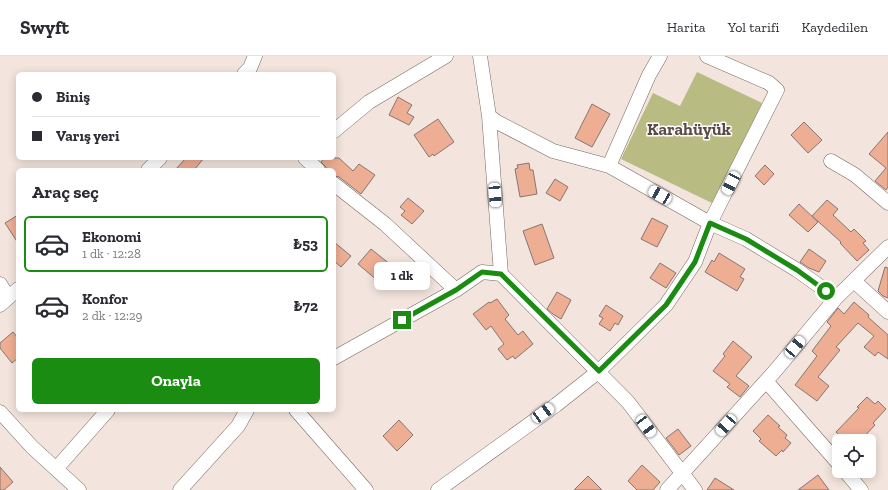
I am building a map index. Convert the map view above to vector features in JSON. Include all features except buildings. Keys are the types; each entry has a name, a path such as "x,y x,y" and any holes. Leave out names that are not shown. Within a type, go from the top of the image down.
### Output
{"street":[{"path":"246,72 250,68 255,56"},
{"path":"336,129 369,102 446,56"},
{"path":"480,56 489,116 501,274"},
{"path":"609,166 649,75 660,56"},
{"path":"438,490 556,405 599,371 666,305 695,262 710,223 777,90 769,83 707,56"},
{"path":"489,116 497,122 553,151 609,166 710,223 746,239 797,270 836,298"},
{"path":"150,168 158,160"},
{"path":"307,160 316,168"},
{"path":"831,161 854,175 888,203"},
{"path":"336,186 385,224 456,290"},
{"path":"667,490 766,381 836,298 888,247"},
{"path":"336,357 456,290 482,272 501,274 599,371 628,402 695,490"},
{"path":"854,281 888,312"},
{"path":"0,284 9,297"},
{"path":"766,381 832,456"},
{"path":"0,412 32,447 79,490"},
{"path":"56,469 106,412"},
{"path":"180,490 238,426 247,412"},
{"path":"298,412 366,490"},
{"path":"851,478 861,490"}],"green space":[{"path":"697,72 762,103 714,204 621,159 653,93 680,106"}],"district":[{"name":"Karahüyük","path":"689,129"}],"route":[{"path":"402,320 456,290 482,272 501,274 599,371 666,305 695,262 710,223 746,239 797,270 826,291"}]}
